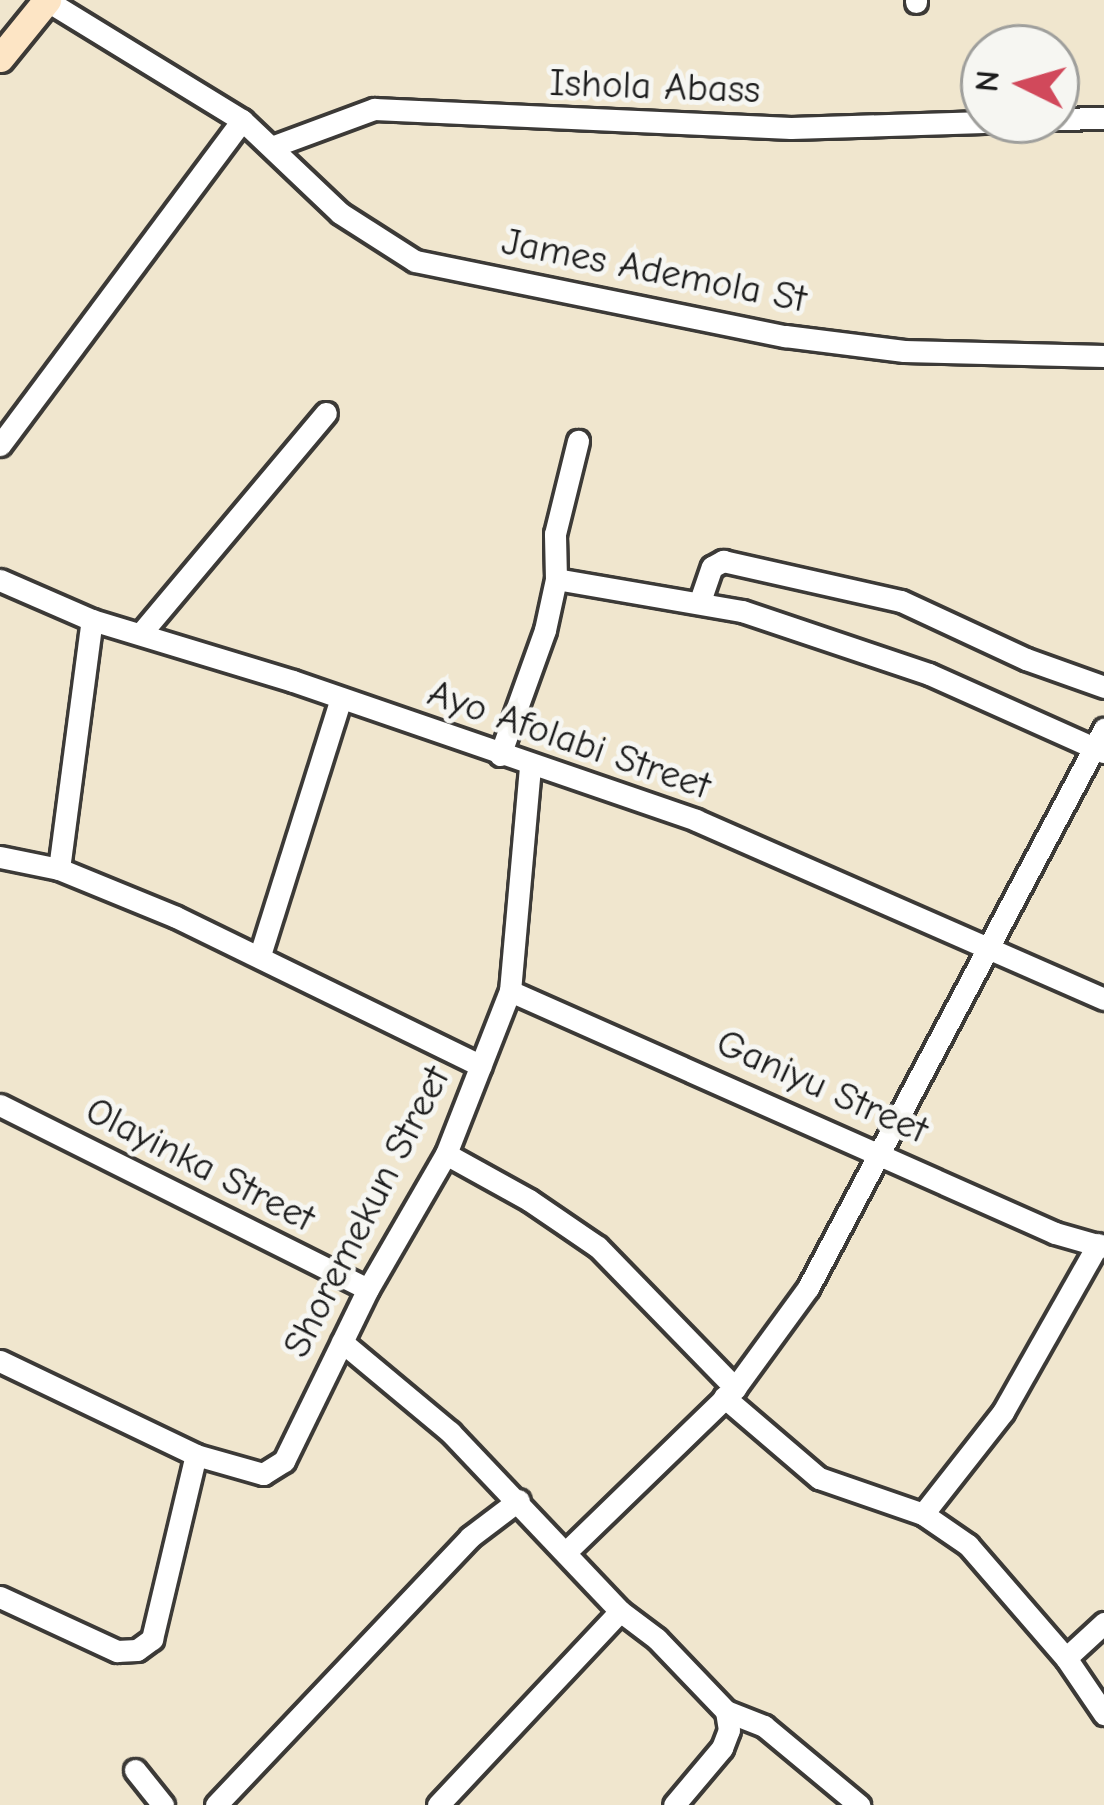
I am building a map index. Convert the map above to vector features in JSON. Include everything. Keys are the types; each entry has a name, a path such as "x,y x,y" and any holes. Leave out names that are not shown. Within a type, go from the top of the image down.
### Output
{"street":[{"path":"0,58 46,0"},
{"name":"James Ademola St","path":"46,0 242,120 340,212 415,261 785,336 904,351 1104,356"},
{"name":"Ishola Abass","path":"274,146 374,109 791,128 960,123"},
{"path":"0,445 242,120"},
{"path":"142,632 326,412"},
{"path":"500,755 545,630 556,579 555,533 578,441"},
{"path":"700,601 712,567 723,561 901,601 1026,658 1104,687"},
{"path":"556,579 700,601 929,674 1101,744 808,1288 730,1392 567,1551"},
{"name":"Ayo Afolabi Street","path":"0,580 92,620 142,632 696,820 1104,999"},
{"path":"59,869 92,620"},
{"path":"260,955 341,698"},
{"name":"Shoremekun Street","path":"196,1455 262,1474 276,1471 368,1289 446,1154 510,991 530,766"},
{"path":"0,857 59,869 260,955 481,1066"},
{"name":"Ganiyu Street","path":"510,991 1055,1233 1101,1246"},
{"name":"Olayinka Street","path":"0,1105 368,1289"},
{"path":"446,1154 530,1200 598,1247 730,1392 819,1478 923,1514 988,1565 1066,1658 1104,1714"},
{"path":"923,1514 1003,1412 1101,1246"},
{"path":"342,1342 450,1432 620,1611 656,1640 726,1711 764,1726 859,1805"},
{"path":"0,1361 196,1455 152,1639 137,1650 117,1651 0,1598"},
{"path":"216,1805 470,1537 519,1500"},
{"path":"438,1805 620,1611"},
{"path":"1066,1658 1104,1623"},
{"path":"674,1805 722,1748 729,1730 726,1711"},
{"path":"135,1769 163,1805"}]}
